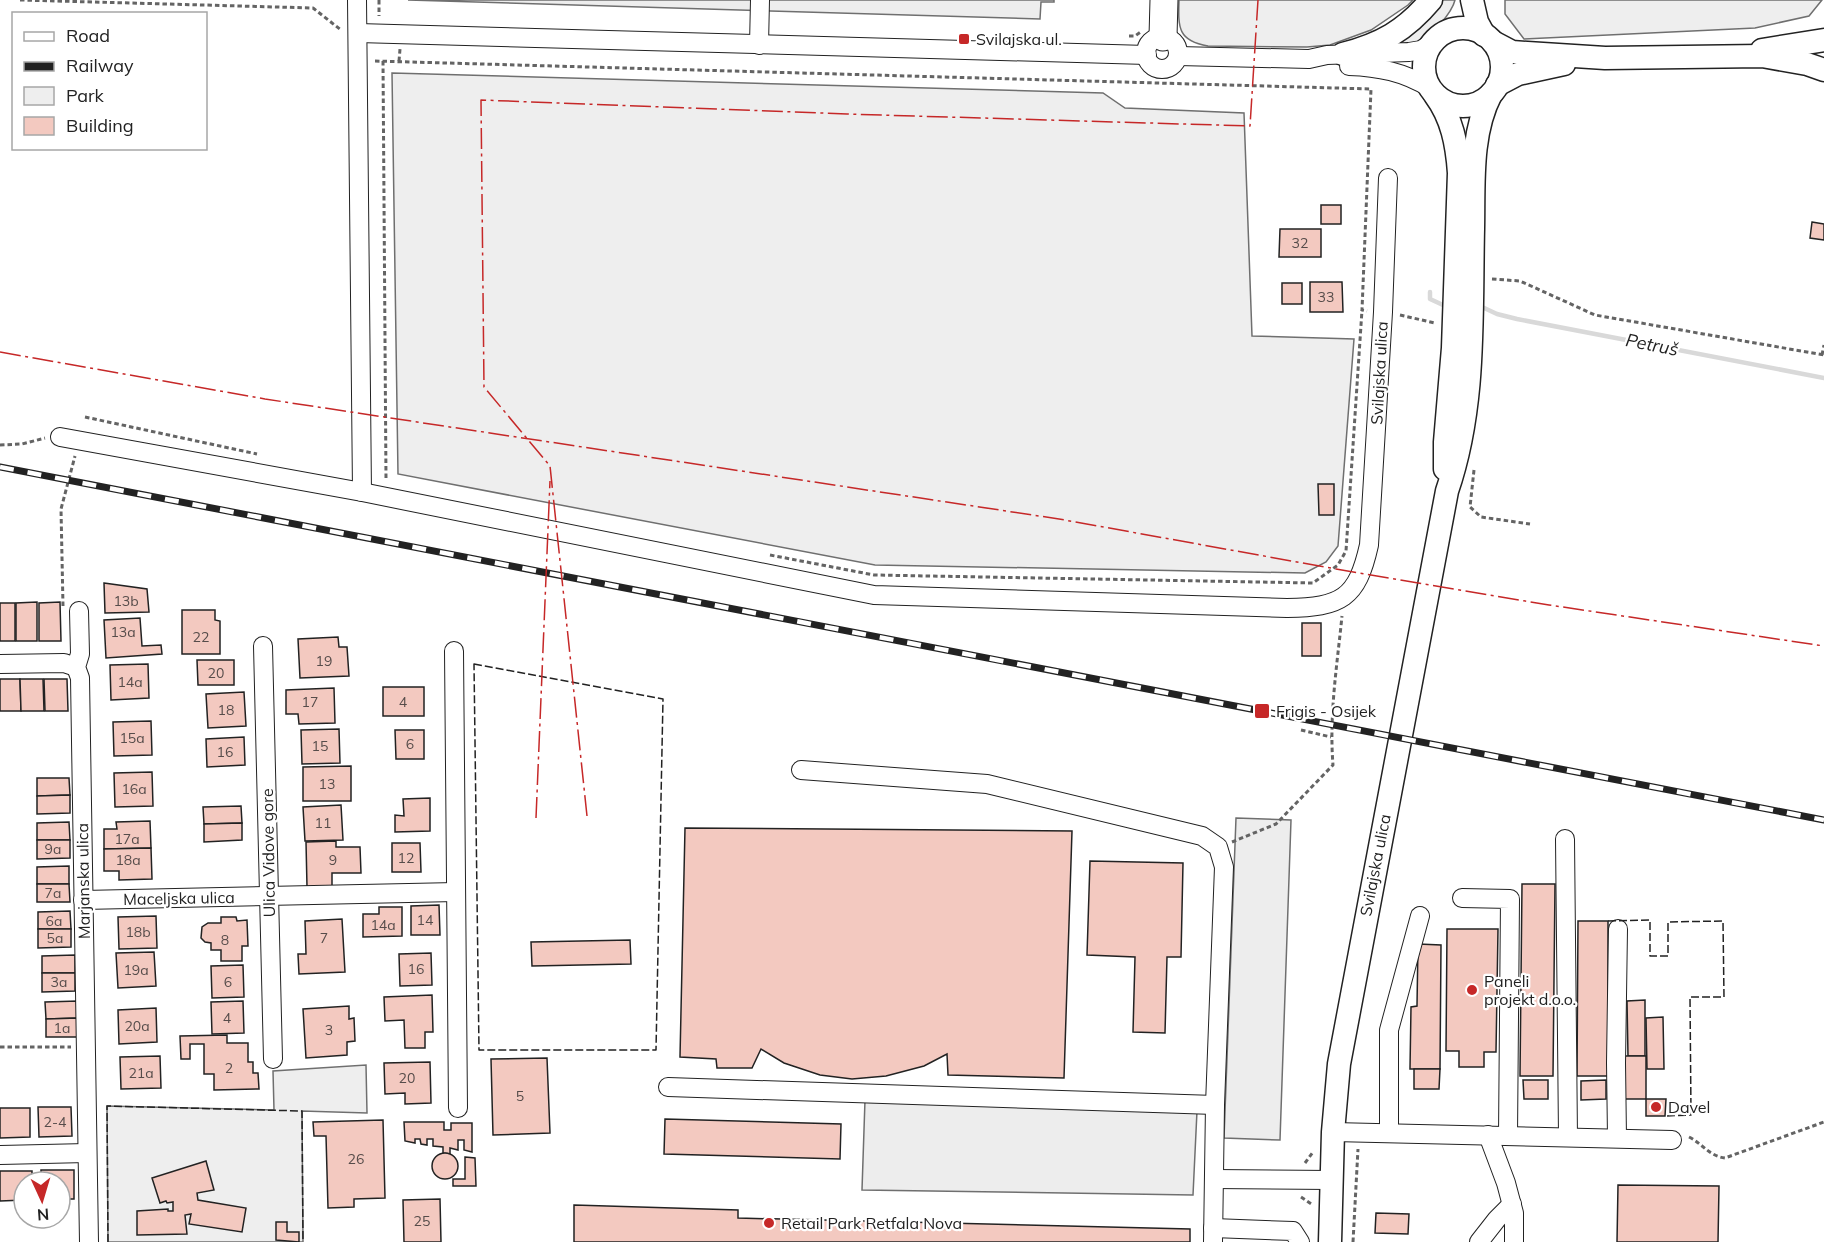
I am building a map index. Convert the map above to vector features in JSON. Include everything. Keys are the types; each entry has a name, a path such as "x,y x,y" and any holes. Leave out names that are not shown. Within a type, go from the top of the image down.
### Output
{"highway":[{"path":"1162,49 1164,0"}],"main road":[{"path":"1343,54 1365,49 1396,34 1411,22 1431,0"},
{"path":"1464,0 1457,21 1440,37 1425,57 1424,68 1432,92 1454,105 1466,106 1480,102 1508,78 1532,70 1605,58"},
{"path":"1472,0 1473,10 1488,39 1498,51 1501,62 1501,72 1494,90"},
{"path":"1440,37 1461,29 1473,30 1512,52 1605,58 1762,56 1807,64 1824,70"},
{"path":"1794,44 1824,29"},
{"path":"1734,55 1824,40"},
{"name":"Svilajska ulica","path":"1330,1242 1333,1132 1338,1073 1447,491 1457,462 1466,410 1476,151 1484,108 1494,90"},
{"name":"Svilajska ulica","path":"1432,92 1445,109 1451,123 1457,148 1459,173 1452,358 1445,442 1447,491"}],"street":[{"path":"357,0 362,484"},
{"path":"748,0 753,45"},
{"path":"753,45 760,0"},
{"path":"358,33 753,45 1162,49 1309,59 1343,54 1421,50 1440,37"},
{"path":"1309,59 1325,64 1384,68 1405,75 1432,92"},
{"name":"Svilajska ulica","path":"1344,597 1357,583 1369,544 1383,312 1388,178"},
{"path":"60,437 362,484 874,595 1287,608 1329,604 1344,597"},
{"name":"Marjanska ulica","path":"71,613 80,654 76,668 80,678 89,1242"},
{"name":"Ulica Vidove gore","path":"263,646 273,1059"},
{"path":"454,651 458,1108"},
{"path":"0,664 64,663 76,668"},
{"path":"801,770 987,784 1202,836 1218,848 1224,867 1215,1105 1213,1235 1256,1236 1293,1231 1300,1242"},
{"path":"1565,840 1568,1137"},
{"name":"Maceljska ulica","path":"83,900 456,892"},
{"path":"1462,898 1510,899 1508,1136"},
{"path":"1389,1133 1389,1030 1420,916"},
{"path":"1617,1138 1618,929"},
{"path":"668,1087 1215,1105"},
{"path":"1333,1132 1672,1140"},
{"path":"1488,1136 1512,1204 1514,1242"},
{"path":"0,1155 87,1153"},
{"path":"1214,1179 1332,1180"},
{"path":"1479,1242 1512,1204"}],"path":[{"path":"20,0 313,8 345,32 358,33"},
{"path":"379,0 379,16"},
{"path":"358,60 1371,89 1362,310 1346,551 1338,565 1312,583 874,575 770,555"},
{"path":"362,484 386,482 383,61"},
{"path":"1472,278 1520,281 1595,315 1823,355 1824,345"},
{"path":"1362,310 1435,323"},
{"path":"85,417 257,454"},
{"path":"0,445 22,444 39,438 60,437"},
{"path":"71,613 61,509 67,480 80,440"},
{"path":"1474,470 1470,507 1481,517 1530,524"},
{"path":"1218,848 1276,824 1333,765 1331,737 1337,652 1344,597"},
{"path":"1301,730 1331,737"},
{"path":"0,1047 85,1047"},
{"path":"1672,1140 1688,1136 1714,1156 1725,1158 1824,1122"}],"green space":[{"path":"1179,0 1413,0 1371,30 1330,45 1307,47 1198,44 1185,37 1182,32"},
{"path":"1440,0 1455,0 1450,12 1434,31 1418,43 1394,47"},
{"path":"1505,0 1822,0 1809,16 1755,28 1524,39 1505,14"},
{"path":"392,73 1103,93 1125,108 1244,113 1252,336 1354,339 1338,546 1326,562 1305,573 875,565 398,474"},
{"path":"366,1065 367,1113 302,1111 303,1242 108,1242 107,1106 274,1110 273,1071"}],"shaded area":[{"path":"408,0 1054,0 1054,2 1041,2 1040,19"},
{"path":"1236,818 1291,820 1280,1140 1224,1138"},
{"path":"865,1100 1197,1111 1193,1195 862,1190"}],"building":[{"path":"1321,205 1341,205 1341,224 1321,224"},
{"path":"1812,222 1824,224 1824,240 1810,238"},
{"path":"1280,229 1321,229 1321,257 1279,257"},
{"path":"1310,282 1342,282 1343,312 1310,312"},
{"path":"1282,283 1302,283 1302,304 1282,304"},
{"path":"1318,484 1334,484 1334,515 1319,515"},
{"path":"104,583 147,589 149,612 105,613"},
{"path":"37,602 37,641 16,641 16,603"},
{"path":"60,602 61,641 39,641 39,603"},
{"path":"0,603 15,603 15,641 0,641"},
{"path":"182,610 215,610 215,620 220,621 220,654 182,654"},
{"path":"140,618 142,646 161,645 162,654 106,658 104,620"},
{"path":"1302,623 1321,623 1321,656 1302,656"},
{"path":"338,637 339,647 347,647 349,676 300,678 298,639"},
{"path":"197,660 234,660 234,685 198,685"},
{"path":"148,664 149,698 111,700 110,665"},
{"path":"0,679 20,679 21,711 0,711"},
{"path":"20,679 43,679 44,711 21,711"},
{"path":"44,679 67,679 68,711 45,711"},
{"path":"383,687 424,687 424,716 383,716"},
{"path":"334,688 335,723 299,724 298,714 286,714 286,690"},
{"path":"244,692 246,726 208,728 206,694"},
{"path":"151,721 152,755 114,756 113,722"},
{"path":"339,729 340,763 302,764 301,730"},
{"path":"395,730 424,730 424,759 396,759"},
{"path":"244,737 245,765 207,767 206,739"},
{"path":"351,766 351,801 303,801 303,767"},
{"path":"152,772 153,806 115,807 114,773"},
{"path":"37,778 69,778 70,795 37,796"},
{"path":"70,795 70,813 37,814 37,796"},
{"path":"430,798 430,831 395,832 395,815 404,816 403,799"},
{"path":"341,805 343,840 305,841 303,807"},
{"path":"241,806 242,823 204,824 203,807"},
{"path":"150,821 151,848 104,849 104,829 117,829 116,822"},
{"path":"69,822 70,840 37,840 37,823"},
{"path":"242,823 242,840 204,842 204,824"},
{"path":"685,828 1072,831 1064,1078 948,1075 947,1054 924,1066 886,1076 852,1079 820,1075 784,1063 761,1049 752,1068 717,1068 716,1059 680,1057"},
{"path":"37,840 70,840 70,858 37,859"},
{"path":"336,841 336,847 360,847 361,873 332,873 332,886 307,887 306,842"},
{"path":"392,843 420,843 421,872 392,872"},
{"path":"151,848 152,879 119,880 119,871 104,871 104,849"},
{"path":"1090,861 1183,863 1181,957 1167,957 1165,1033 1133,1032 1135,957 1087,955"},
{"path":"69,866 69,884 37,884 37,867"},
{"path":"37,884 69,884 70,902 37,902"},
{"path":"1522,884 1555,884 1553,1076 1520,1076"},
{"path":"439,905 440,935 411,935 411,906"},
{"path":"379,907 402,907 402,936 363,937 363,914 379,914"},
{"path":"70,911 71,929 38,929 38,912"},
{"path":"156,916 157,948 119,949 118,917"},
{"path":"221,917 236,917 237,921 247,920 248,946 242,946 242,961 221,961 221,950 211,950 211,943 201,938 202,927 208,923 221,923"},
{"path":"342,919 345,972 299,974 298,954 306,954 305,921"},
{"path":"1578,921 1608,921 1608,1076 1577,1076"},
{"path":"38,929 71,929 71,947 38,948"},
{"name":"Paneli projekt d.o.o.","path":"1447,929 1498,929 1496,1052 1484,1052 1484,1067 1459,1067 1459,1051 1446,1051"},
{"path":"630,940 631,964 532,966 531,942"},
{"path":"1418,944 1441,945 1440,1069 1410,1069 1411,1007 1417,1006"},
{"path":"154,952 156,986 118,988 116,953"},
{"path":"431,953 432,985 400,986 399,954"},
{"path":"75,955 75,973 42,973 42,956"},
{"path":"243,965 244,997 212,998 211,966"},
{"path":"42,973 75,973 75,991 42,992"},
{"path":"432,995 433,1032 425,1032 425,1048 405,1048 404,1020 385,1021 384,997"},
{"path":"1645,1000 1645,1056 1628,1056 1627,1001"},
{"path":"78,1001 78,1018 46,1019 45,1002"},
{"path":"243,1001 244,1033 212,1034 211,1002"},
{"path":"349,1006 349,1019 354,1018 355,1041 347,1042 347,1055 306,1058 303,1009"},
{"path":"156,1008 157,1042 119,1044 118,1010"},
{"path":"1663,1017 1664,1069 1647,1069 1646,1018"},
{"path":"78,1018 79,1037 46,1037 46,1019"},
{"path":"227,1035 227,1043 248,1043 248,1062 253,1062 253,1073 258,1073 259,1089 214,1090 214,1074 204,1074 204,1044 190,1044 190,1059 181,1059 180,1036"},
{"path":"160,1056 161,1088 121,1089 120,1057"},
{"path":"1623,1056 1646,1056 1646,1099 1624,1099"},
{"path":"547,1058 550,1133 493,1135 491,1059"},
{"path":"430,1062 431,1103 405,1104 405,1093 385,1094 384,1063"},
{"path":"1414,1069 1440,1069 1439,1089 1414,1089"},
{"path":"1523,1080 1548,1080 1548,1099 1524,1099"},
{"path":"1606,1080 1606,1099 1581,1100 1581,1081"},
{"name":"Davel","path":"1646,1099 1666,1099 1665,1116 1646,1116"},
{"path":"38,1107 71,1107 72,1136 39,1137"},
{"path":"0,1108 30,1108 30,1137 0,1138"},
{"path":"665,1119 841,1124 840,1159 664,1154"},
{"path":"383,1120 385,1198 354,1199 354,1207 328,1208 326,1136 314,1136 313,1122"},
{"path":"404,1122 444,1122 444,1130 451,1130 451,1123 472,1123 472,1152 464,1150 464,1140 458,1140 458,1150 450,1148 450,1154 443,1153 443,1147 433,1146 433,1139 427,1139 427,1145 421,1144 420,1139 415,1139 415,1143 405,1141"},
{"path":"445,1153 454,1157 458,1166 454,1175 445,1179 436,1175 432,1166 436,1157"},
{"path":"465,1157 475,1158 476,1186 453,1186 453,1179 465,1179"},
{"path":"206,1161 214,1190 197,1193 198,1200 246,1208 242,1232 189,1224 191,1214 185,1215 187,1234 137,1235 137,1211 168,1209 168,1211 173,1211 173,1202 160,1203 152,1178"},
{"path":"72,1170 74,1170 74,1199 72,1199"},
{"path":"0,1171 12,1171 12,1200 0,1201"},
{"path":"1618,1185 1719,1186 1718,1242 1617,1242"},
{"path":"440,1199 441,1242 404,1242 403,1200"},
{"name":"Retail Park Retfala Nova","path":"574,1205 738,1210 738,1218 1190,1229 1190,1242 574,1242"},
{"path":"1376,1213 1409,1214 1408,1234 1375,1233"},
{"path":"276,1222 287,1222 287,1232 299,1232 299,1242 276,1240"}],"waterway":[{"name":"Petruš","path":"1430,292 1430,299 1443,305"},
{"name":"Petruš","path":"1482,307 1517,319 1824,378"}],"railway":[{"path":"0,467 1824,820"}],"fence":[{"path":"474,664 663,699 656,1050 479,1050 474,664"},
{"path":"1608,921 1650,920 1650,956 1668,956 1668,922 1723,921 1724,997 1690,997 1691,1115 1665,1116"},
{"path":"108,1242 107,1106 302,1111 303,1242"}],"power":[{"path":"587,816 550,466 484,387 481,100 1250,126 1258,0"},
{"path":"0,352 265,399 1059,519 1549,605 1824,646"},
{"path":"536,818 550,481"}],"place":[{"name":"Svilajska ul.","path":"964,39"},
{"name":"Frigis - Osijek","path":"1262,711"},
{"name":"Paneli projekt d.o.o.","path":"1472,990"},
{"name":"Davel","path":"1656,1107"},
{"name":"Retail Park Retfala Nova","path":"769,1223"}]}
